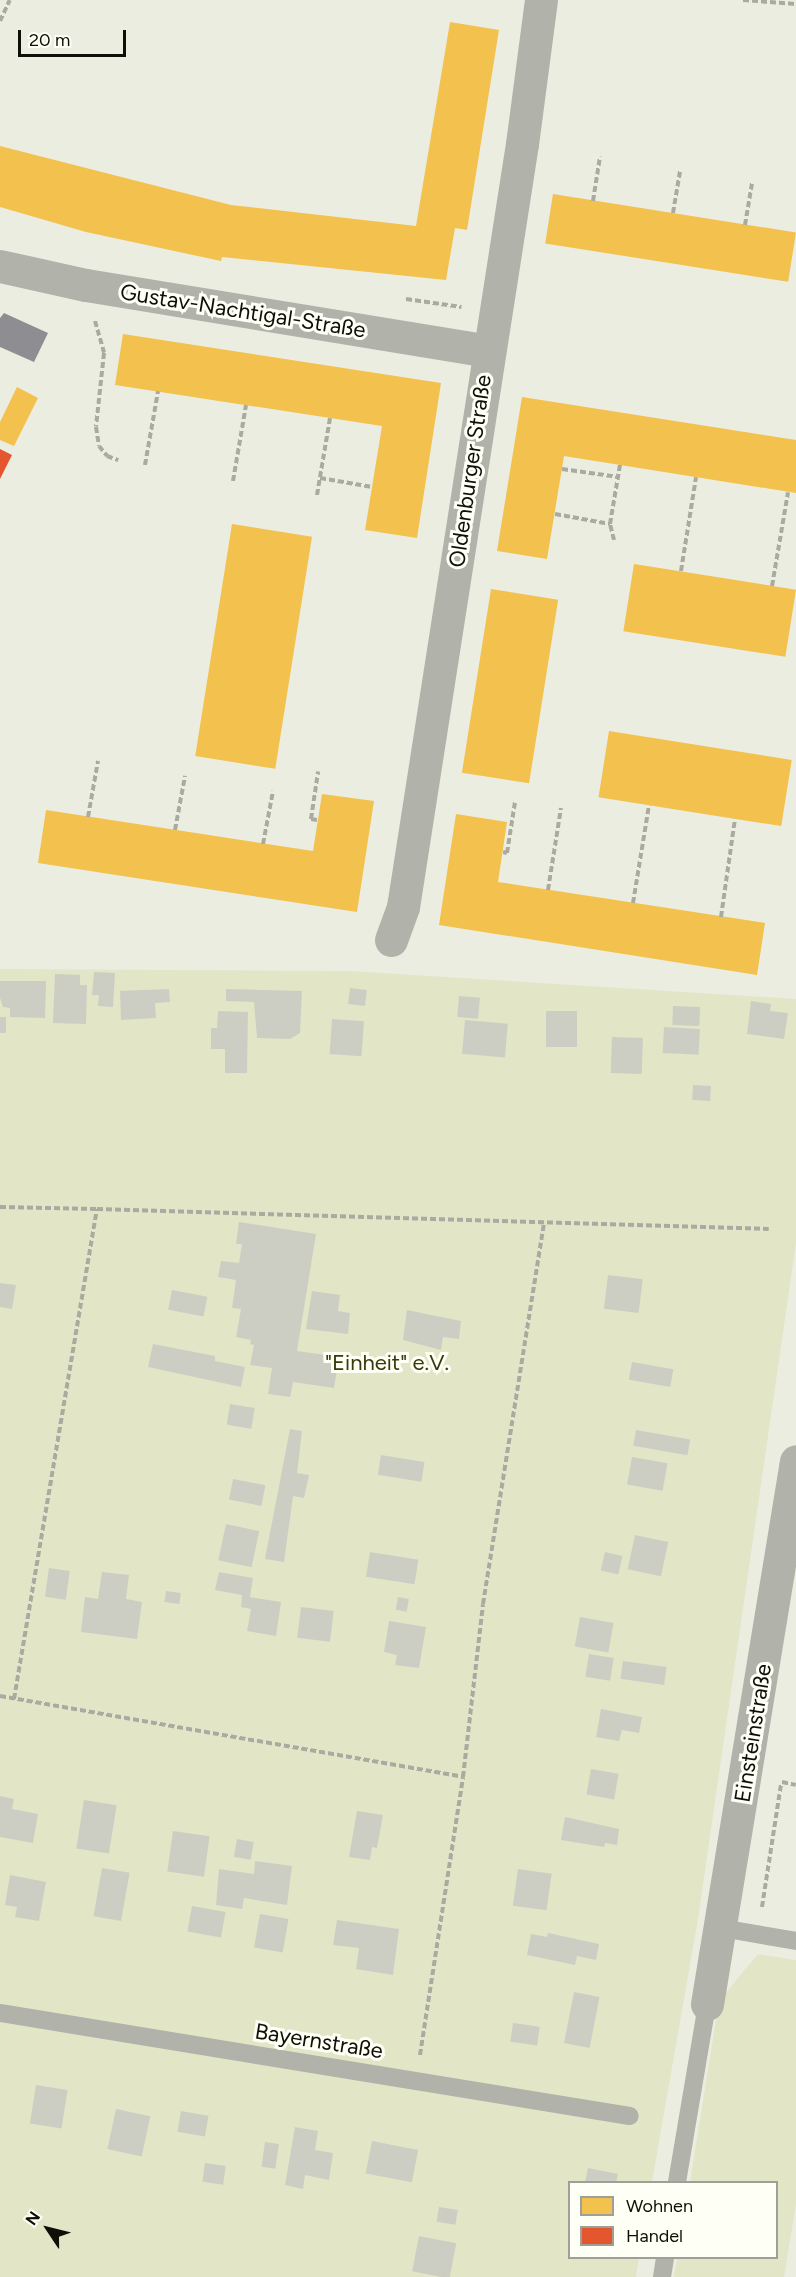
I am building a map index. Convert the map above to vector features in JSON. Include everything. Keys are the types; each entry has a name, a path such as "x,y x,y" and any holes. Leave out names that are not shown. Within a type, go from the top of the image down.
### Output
{"street":[{"name":"Oldenburger Straße","path":"391,940 403,907 487,351 522,144 541,0"},
{"name":"Gustav-Nachtigal-Straße","path":"0,266 86,285 487,351"},
{"name":"Einsteinstraße","path":"707,2004 722,1928 796,1461"}],"lane":[{"path":"722,1928 796,1941"},
{"path":"677,2181 707,2004"},
{"name":"Bayernstraße","path":"0,2013 630,2116"},
{"path":"662,2277 665,2259"}],"path":[{"path":"0,21 9,0"},
{"path":"743,0 796,4"},
{"path":"593,201 600,157"},
{"path":"673,213 680,171"},
{"path":"745,225 752,183"},
{"path":"86,285 86,297 104,353 96,402 99,446 107,456 118,460"},
{"path":"145,465 158,391"},
{"path":"233,481 246,405"},
{"path":"317,495 330,418"},
{"path":"614,540 610,524 620,465"},
{"path":"562,469 618,477"},
{"path":"681,572 696,477"},
{"path":"320,478 372,487"},
{"path":"772,586 788,492"},
{"path":"555,514 610,524"},
{"path":"88,817 98,761"},
{"path":"317,820 311,819 318,772"},
{"path":"175,830 184,776"},
{"path":"263,844 273,791"},
{"path":"502,852 507,853 515,802"},
{"path":"633,903 648,805"},
{"path":"548,890 561,808"},
{"path":"721,917 735,819"},
{"path":"0,1207 769,1229"},
{"path":"14,1699 97,1209"},
{"path":"415,2081 463,1777 483,1604 544,1222"},
{"path":"0,1696 463,1777"},
{"path":"758,1934 784,1771"},
{"path":"782,1782 796,1785"}],"green space":[{"name":"\"Einheit\" e.V.","path":"0,969 350,971 796,999 796,1243 698,1919 652,2181 568,2181 568,2259 639,2259 636,2277 0,2277"},
{"path":"758,1954 796,1960 796,2204 784,2277 674,2277 677,2259 778,2259 778,2181 690,2181 719,2001"}],"building: Wohnen":[{"path":"450,22 499,30 467,230 455,228 446,280 222,257 221,261 86,232 0,207 0,146 231,205 416,226"},
{"path":"553,194 796,232 788,282 545,243"},
{"path":"123,334 441,383 417,538 365,530 382,426 115,385"},
{"path":"17,387 38,398 14,446 0,440 0,422"},
{"path":"522,397 796,440 796,493 564,456 547,559 497,551"},
{"path":"232,524 312,537 275,769 195,756"},
{"path":"634,564 796,590 785,657 623,631"},
{"path":"491,589 558,600 529,783 462,773"},
{"path":"609,731 792,760 781,826 599,797"},
{"path":"322,794 374,801 357,912 38,863 46,810 313,851"},
{"path":"456,814 507,822 498,882 765,923 757,975 439,925"}],"building: Handel":[{"path":"0,449 12,455 0,479"}],"building: Industrie":[{"path":"4,313 48,333 34,362 0,347 0,318"}],"building: Sonstige":[{"path":"94,972 115,973 113,1007 98,1006 99,995 92,995"},
{"path":"55,974 80,975 80,985 87,985 86,1024 53,1023"},
{"path":"0,981 46,981 45,1018 10,1017 10,1008 3,1007 0,998"},
{"path":"350,988 367,990 365,1006 348,1004"},
{"path":"169,989 170,1002 155,1003 156,1018 121,1020 120,991"},
{"path":"226,989 302,991 300,1033 290,1039 257,1038 254,1002 226,1001"},
{"path":"459,996 480,998 478,1019 457,1017"},
{"path":"751,1001 771,1004 770,1011 788,1013 784,1039 747,1034"},
{"path":"673,1006 700,1007 699,1026 672,1025"},
{"path":"218,1011 248,1012 247,1073 225,1073 225,1049 211,1049 211,1028 217,1028"},
{"path":"546,1011 577,1011 577,1047 546,1047"},
{"path":"0,1017 6,1017 6,1033 0,1033"},
{"path":"332,1019 364,1021 361,1056 330,1054"},
{"path":"465,1020 508,1024 505,1058 462,1054"},
{"path":"664,1027 700,1029 699,1055 663,1053"},
{"path":"612,1037 643,1038 642,1074 611,1073"},
{"path":"693,1085 711,1086 710,1101 692,1100"},
{"path":"239,1222 316,1234 297,1351 339,1357 334,1388 293,1382 290,1397 268,1394 272,1368 250,1365 254,1345 250,1344 251,1340 236,1337 241,1309 232,1308 236,1280 218,1277 221,1261 239,1263 242,1244 236,1244"},
{"path":"608,1275 643,1279 639,1313 604,1309"},
{"path":"0,1283 16,1285 12,1309 0,1307"},
{"path":"172,1290 207,1297 204,1317 168,1310"},
{"path":"312,1291 340,1295 338,1311 350,1313 348,1334 306,1329"},
{"path":"407,1310 461,1321 459,1339 443,1337 441,1350 403,1340"},
{"path":"153,1344 215,1356 215,1361 245,1367 241,1387 148,1367"},
{"path":"632,1362 673,1369 670,1387 629,1380"},
{"path":"230,1404 255,1408 251,1429 227,1425"},
{"path":"290,1429 302,1431 297,1473 309,1475 304,1498 293,1496 284,1562 265,1559"},
{"path":"636,1430 690,1440 687,1455 633,1446"},
{"path":"381,1455 424,1462 421,1482 378,1475"},
{"path":"632,1457 667,1463 663,1491 627,1485"},
{"path":"233,1479 265,1485 261,1506 229,1500"},
{"path":"226,1524 259,1531 252,1567 218,1560"},
{"path":"635,1535 668,1542 661,1576 628,1569"},
{"path":"370,1552 418,1560 414,1584 366,1577"},
{"path":"605,1552 623,1556 618,1575 601,1571"},
{"path":"49,1568 70,1571 66,1600 45,1597"},
{"path":"102,1572 129,1575 126,1599 142,1602 137,1639 81,1632 85,1597 98,1599"},
{"path":"219,1572 253,1578 250,1597 281,1602 276,1636 247,1631 251,1609 241,1607 242,1595 215,1590"},
{"path":"166,1591 181,1593 179,1604 164,1602"},
{"path":"398,1597 409,1599 407,1612 396,1610"},
{"path":"301,1607 334,1611 330,1642 297,1638"},
{"path":"580,1617 613,1623 608,1652 575,1647"},
{"path":"389,1621 426,1627 419,1668 395,1665 397,1655 384,1652"},
{"path":"589,1654 614,1658 610,1681 585,1677"},
{"path":"623,1661 667,1667 664,1685 620,1679"},
{"path":"601,1709 642,1717 639,1733 622,1730 619,1741 596,1737"},
{"path":"591,1769 619,1774 614,1799 586,1795"},
{"path":"0,1796 14,1799 12,1809 38,1814 33,1843 0,1837"},
{"path":"84,1800 117,1805 109,1854 76,1848"},
{"path":"357,1811 383,1815 377,1848 372,1847 370,1860 349,1857"},
{"path":"565,1817 619,1829 617,1845 605,1843 604,1847 561,1840"},
{"path":"173,1831 210,1836 204,1877 167,1872"},
{"path":"237,1839 254,1842 251,1860 234,1857"},
{"path":"255,1861 292,1866 287,1905 244,1898 242,1909 216,1905 219,1869 254,1874"},
{"path":"102,1868 130,1873 121,1921 93,1916"},
{"path":"518,1869 552,1874 547,1910 513,1906"},
{"path":"10,1875 46,1882 39,1921 15,1917 17,1907 5,1905"},
{"path":"192,1906 225,1912 221,1938 187,1932"},
{"path":"260,1914 289,1919 283,1953 254,1947"},
{"path":"337,1920 399,1929 393,1975 356,1969 359,1948 333,1945"},
{"path":"548,1933 599,1944 596,1960 577,1956 575,1965 527,1955 531,1934 547,1937"},
{"path":"574,1992 600,1997 590,2048 564,2043"},
{"path":"513,2023 540,2027 537,2046 510,2042"},
{"path":"36,2085 68,2090 62,2129 30,2124"},
{"path":"116,2109 150,2116 142,2156 107,2149"},
{"path":"181,2111 209,2116 205,2137 177,2132"},
{"path":"295,2127 318,2131 315,2150 333,2153 329,2180 305,2175 303,2189 285,2185"},
{"path":"372,2141 418,2150 412,2182 366,2173"},
{"path":"265,2142 279,2144 275,2169 262,2167"},
{"path":"205,2163 226,2166 223,2185 202,2182"},
{"path":"588,2168 618,2174 616,2181 585,2181"},
{"path":"439,2207 458,2210 455,2225 437,2222"},
{"path":"419,2236 456,2243 450,2277 412,2271"}]}
